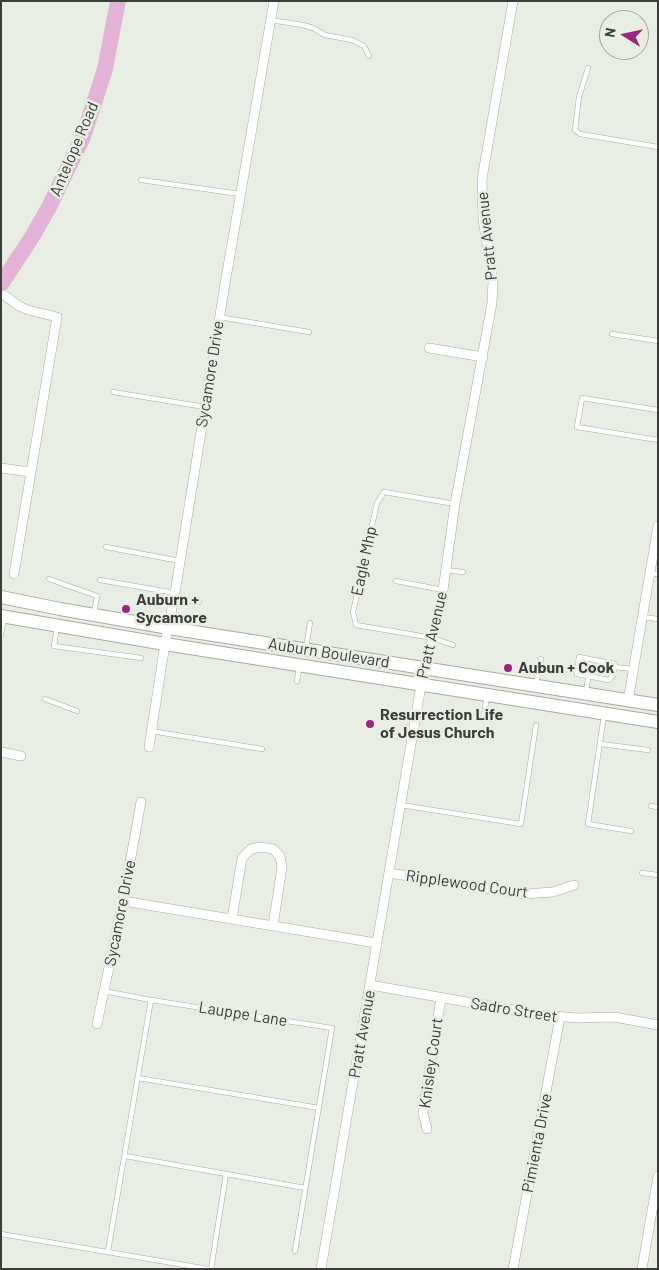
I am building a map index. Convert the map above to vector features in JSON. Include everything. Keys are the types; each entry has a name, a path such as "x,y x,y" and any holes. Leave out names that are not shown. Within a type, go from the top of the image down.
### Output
{"main road":[{"name":"Antelope Road","path":"1,284 49,207 83,137 105,69 118,1"},
{"name":"Auburn Boulevard","path":"1,597 169,628 658,705"},
{"name":"Auburn Boulevard","path":"3,616 165,644 658,722"},
{"path":"530,702 562,699 617,708 628,701"}],"street":[{"name":"Sycamore Drive","path":"148,747 175,595 219,317 274,1"},
{"name":"Pratt Avenue","path":"321,1269 424,668 433,638 443,590 455,504 492,303 493,281 483,220 482,179 512,1"},
{"path":"1,293 28,310 57,317 14,574"},
{"path":"429,348 483,357"},
{"path":"1,468 30,472"},
{"path":"628,701 642,617 654,573 658,526"},
{"path":"1,752 21,756"},
{"name":"Sycamore Drive","path":"97,1024 123,901 141,802"},
{"path":"232,919 242,858 251,849 260,847 273,849 280,856 282,868 273,926"},
{"name":"Ripplewood Court","path":"389,873 524,894 553,892 574,885"},
{"path":"123,901 376,942"},
{"name":"Sadro Street","path":"370,985 560,1017 614,1017 658,1025"},
{"name":"Knisley Court","path":"427,1128 423,1113 441,998"},
{"name":"Pimienta Drive","path":"513,1269 560,1017"},
{"path":"642,1269 658,1176"}],"lane":[{"path":"270,20 303,25 326,35 352,40 364,46 369,56"},
{"path":"588,68 579,97 575,130 580,134 658,147"},
{"path":"141,180 240,194"},
{"path":"219,317 309,332"},
{"path":"612,334 658,341"},
{"path":"113,392 205,407"},
{"path":"658,410 582,398 577,427 658,440"},
{"name":"Eagle Mhp","path":"433,638 356,625 353,612 377,503 384,492 455,504"},
{"path":"106,547 180,561"},
{"path":"446,570 463,572"},
{"path":"49,579 97,596 94,615"},
{"path":"100,580 175,595 199,602"},
{"path":"396,581 443,590"},
{"path":"1,634 3,616"},
{"path":"642,617 658,619"},
{"path":"305,649 310,623"},
{"path":"57,626 54,646 141,658"},
{"path":"433,638 453,646"},
{"path":"615,667 613,675 609,680 576,674 579,657 591,661 615,664 615,667 634,669"},
{"path":"536,686 541,659"},
{"path":"298,681 300,665"},
{"path":"586,694 589,675"},
{"path":"484,715 487,695"},
{"path":"45,699 77,711"},
{"path":"604,714 588,824 632,831"},
{"path":"401,805 521,824 536,725"},
{"path":"151,731 262,749"},
{"path":"381,733 413,738"},
{"path":"601,744 648,750"},
{"path":"651,806 658,807"},
{"path":"642,873 658,876"},
{"path":"104,990 151,1000 108,1251"},
{"name":"Lauppe Lane","path":"151,1000 332,1028 295,1251"},
{"path":"138,1078 319,1108"},
{"path":"125,1156 305,1188"},
{"path":"1,1234 209,1269 226,1174"}],"place":[{"name":"Auburn + Sycamore","path":"126,609"},
{"name":"Aubun + Cook","path":"508,668"},
{"name":"Resurrection Life of Jesus Church","path":"370,724"}]}
